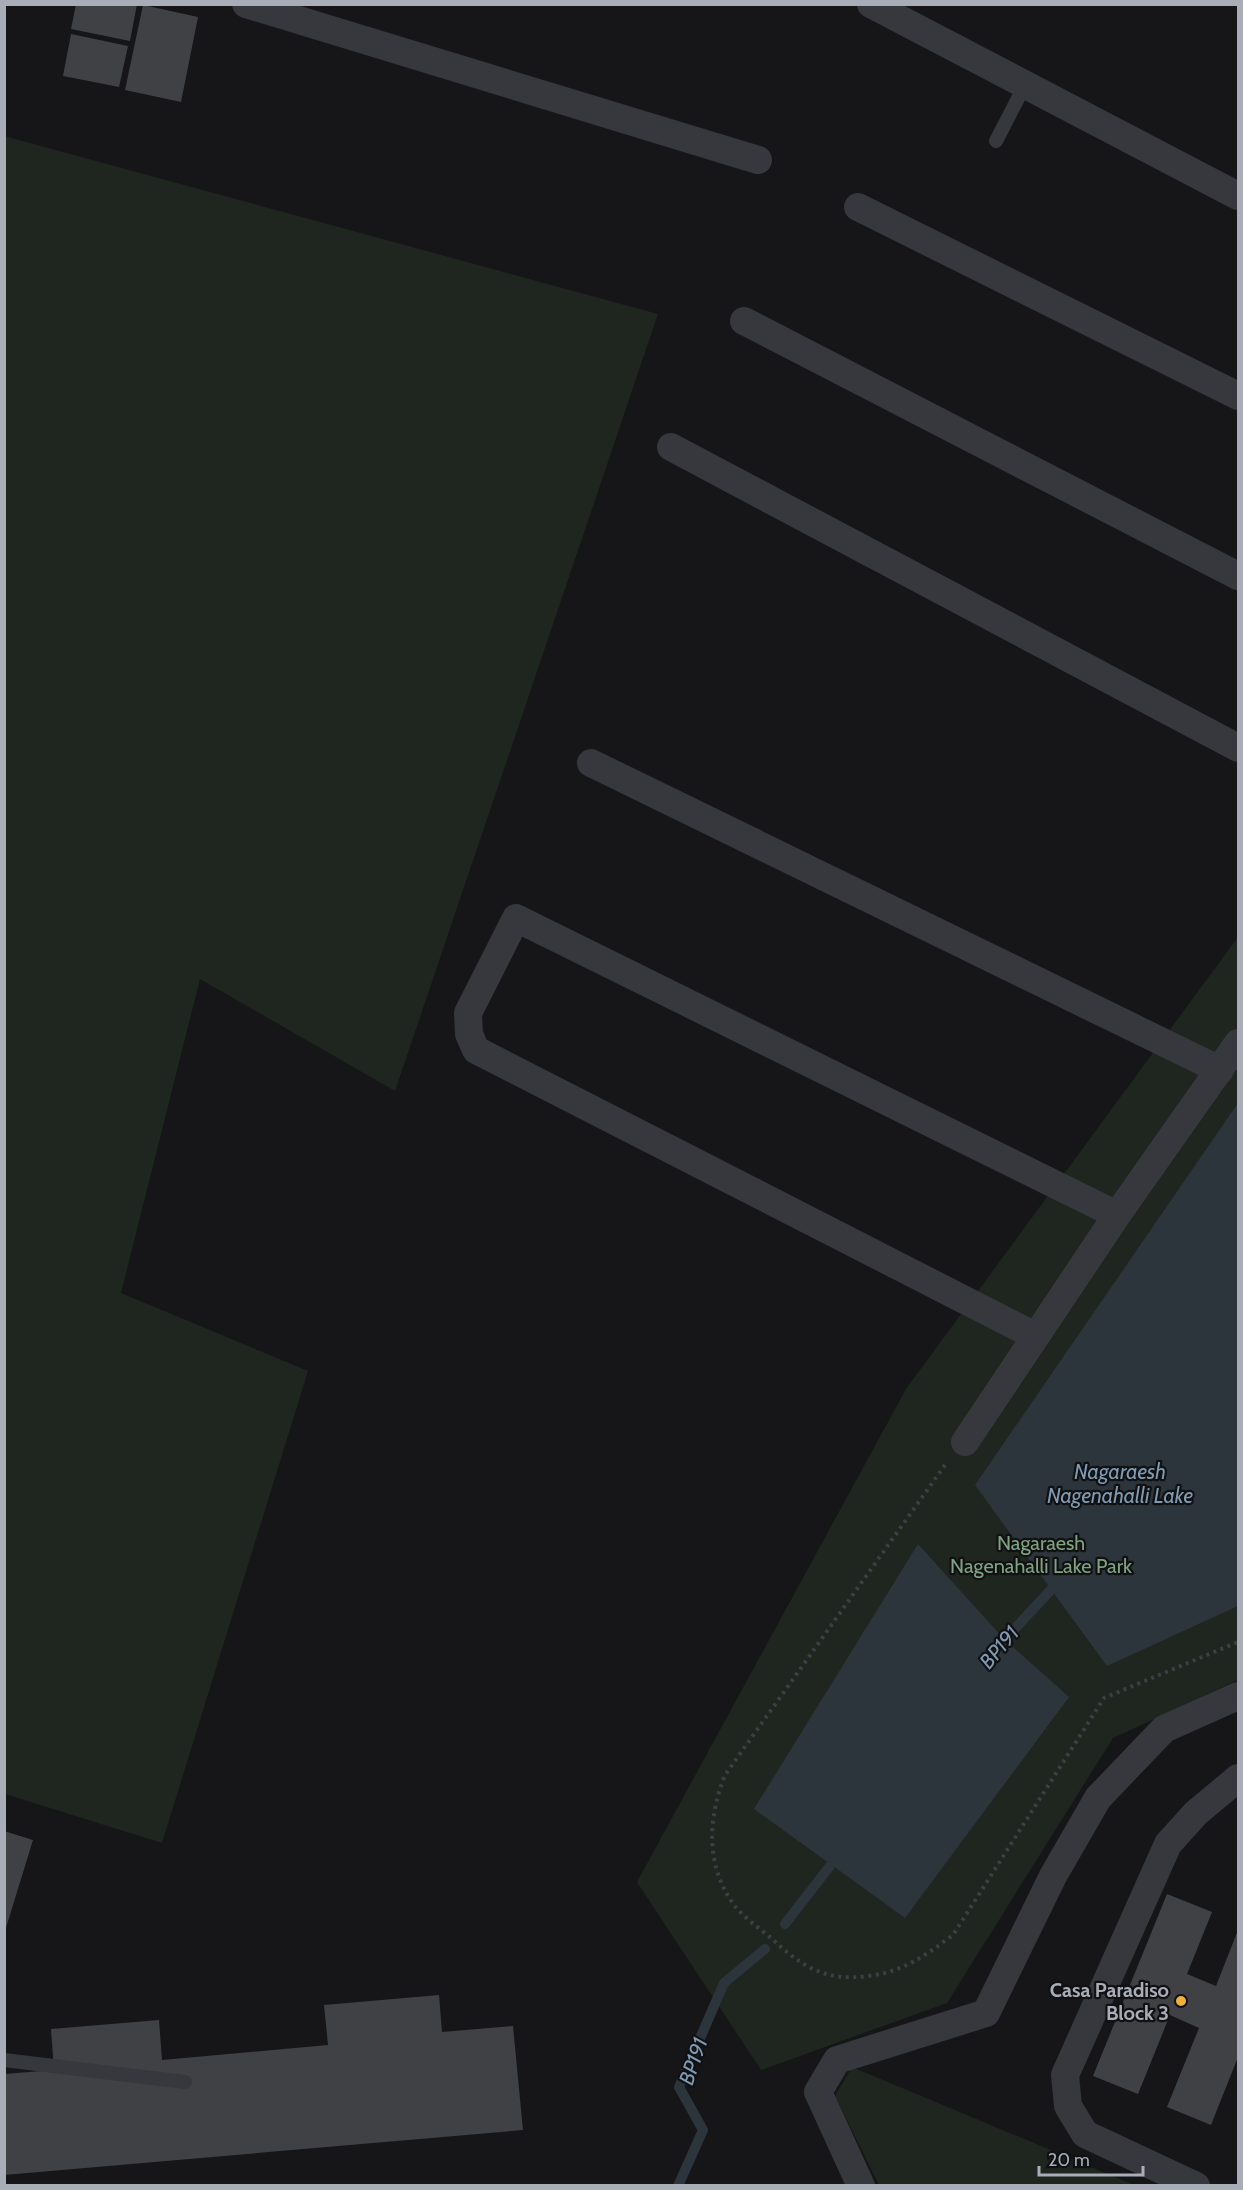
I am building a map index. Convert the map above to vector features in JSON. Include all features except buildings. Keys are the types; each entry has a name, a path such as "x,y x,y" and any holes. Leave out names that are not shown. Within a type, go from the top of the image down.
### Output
{"street":[{"path":"246,4 274,9 758,160"},
{"path":"870,4 1239,196"},
{"path":"858,207 1239,396"},
{"path":"744,321 1239,576"},
{"path":"671,447 1239,748"},
{"path":"591,763 1220,1070"},
{"path":"1035,1336 476,1050 469,1034 468,1013 516,918 1117,1215"},
{"path":"965,1442 1117,1215 1239,1043"},
{"path":"861,2186 818,2092 837,2060 986,2013 1053,1876 1098,1798 1164,1728 1239,1696"},
{"path":"1196,2186 1085,2134 1068,2106 1065,2075 1168,1844 1196,1813 1239,1778"}],"lane":[{"path":"996,141 1024,85"},
{"path":"4,2060 185,2082"}],"path":[{"path":"965,1442 941,1469 725,1775 717,1796 712,1819 712,1842 723,1886 735,1906 800,1965 843,1977 866,1977 902,1968 927,1954 953,1935 1104,1698 1239,1642"}],"green space":[{"path":"4,136 658,314 395,1091 200,979 121,1293 308,1371 162,1843 5,1794"},
{"name":"Nagaraesh Nagenahalli Lake Park","path":"1238,937 1238,1680 1113,1738 947,2003 761,2070 637,1882 906,1389"},
{"path":"852,2067 1134,2185 879,2185 835,2096"}],"water":[{"name":"Nagaraesh Nagenahalli Lake","path":"1238,1103 1238,1606 1107,1666 975,1485"},
{"path":"918,1544 1004,1639 1069,1697 905,1918 754,1809"}],"waterway":[{"name":"BP191","path":"995,1650 1060,1580"},
{"name":"BP191","path":"785,1924 840,1853"},
{"name":"BP191","path":"678,2186 703,2130 679,2087 724,1983 765,1949"}],"place":[{"name":"Casa Paradiso Block 3","path":"1181,2001"}]}
